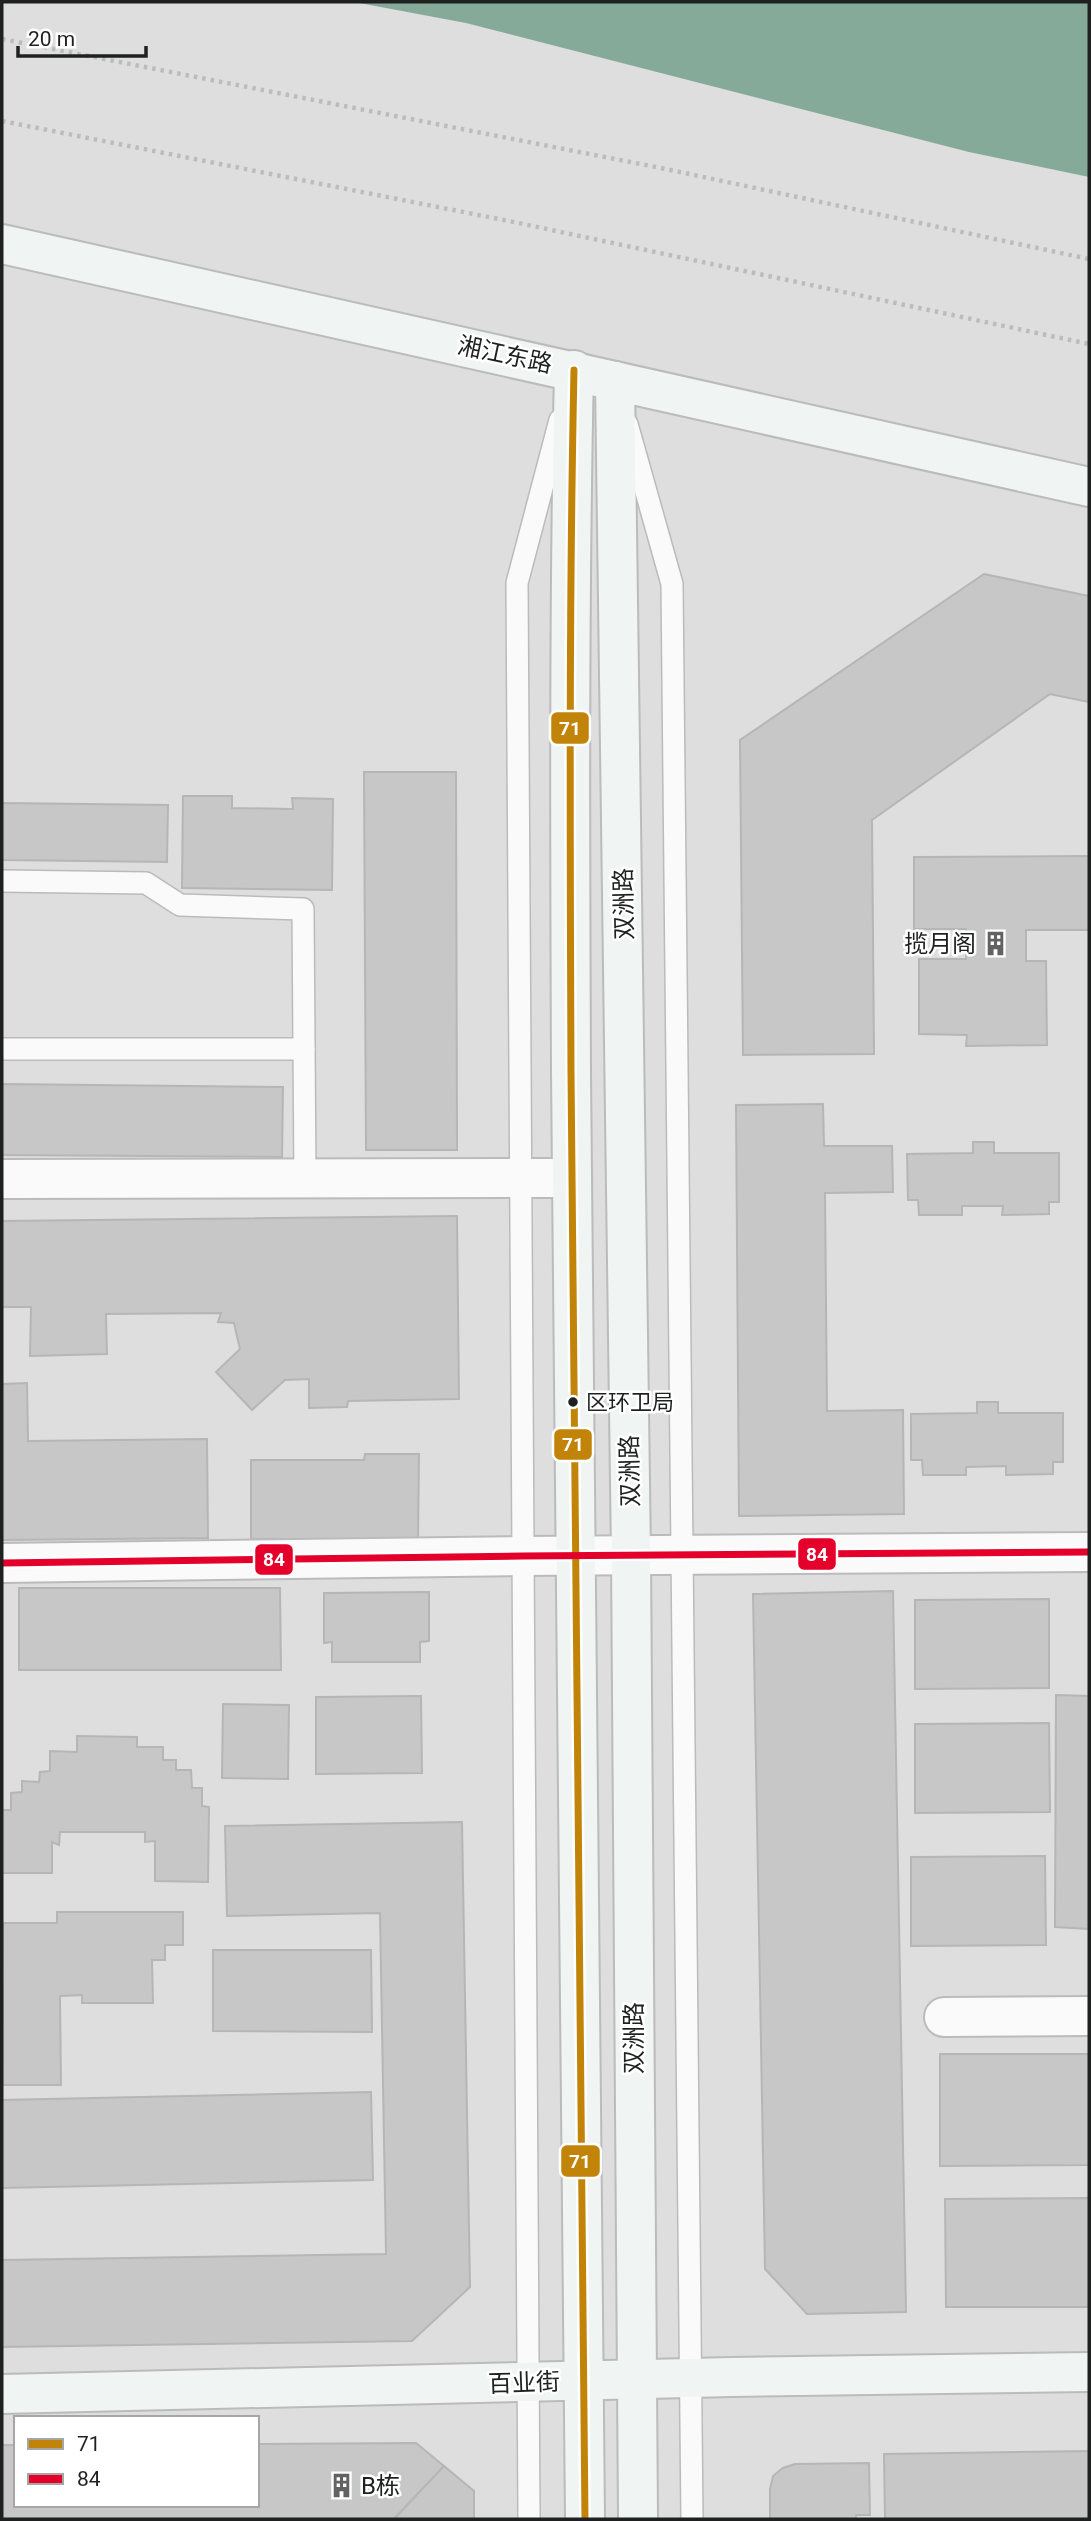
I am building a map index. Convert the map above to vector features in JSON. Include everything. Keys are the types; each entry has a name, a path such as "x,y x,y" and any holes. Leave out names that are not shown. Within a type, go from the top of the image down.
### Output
{"main road":[{"name":"湘江东路","path":"2,244 1089,487"},
{"path":"574,370 570,584 571,1178 585,2519"},
{"name":"双洲路","path":"615,381 631,1556 638,2519"},
{"name":"百业街","path":"2,2394 1089,2372"}],"street":[{"path":"2,1179 571,1178"},
{"path":"2,1563 1089,1552"},
{"path":"944,2017 1089,2016"}],"lane":[{"path":"529,2519 517,583 574,370"},
{"path":"615,381 672,584 692,2519"},
{"path":"2,881 146,883 180,905 303,909 305,1179"},
{"path":"2,1049 304,1049"}],"path":[{"path":"2,39 661,168 1089,259"},
{"path":"2,121 509,220 1089,344"}],"shaded area":[{"path":"354,2 1089,2 1089,177 969,152 466,23"}],"building":[{"path":"984,574 1089,596 1089,702 1050,694 872,820 874,1054 743,1055 740,740"},
{"path":"364,772 456,772 457,1150 366,1150"},
{"path":"183,796 232,796 232,808 293,809 292,798 333,799 332,890 182,888"},
{"path":"2,803 168,805 167,862 2,860"},
{"name":"揽月阁","path":"1089,856 1089,930 1026,930 1026,961 1046,961 1047,1045 966,1046 967,1035 919,1034 919,959 966,959 966,929 914,929 914,857"},
{"path":"2,1084 283,1087 282,1157 2,1155"},
{"path":"823,1104 824,1146 892,1146 893,1192 825,1193 827,1411 903,1410 904,1514 739,1516 736,1105"},
{"path":"973,1142 994,1142 994,1153 1059,1153 1059,1202 1049,1202 1049,1214 1002,1215 1003,1206 962,1206 962,1215 919,1215 918,1200 908,1200 907,1154 973,1153"},
{"path":"457,1216 459,1399 348,1401 347,1407 309,1408 309,1379 285,1380 252,1410 216,1372 240,1349 234,1323 218,1322 221,1313 106,1314 107,1354 30,1356 31,1307 2,1307 2,1221"},
{"path":"27,1383 28,1441 207,1439 208,1538 2,1540 2,1384"},
{"path":"977,1402 998,1402 998,1413 1063,1413 1063,1462 1053,1462 1053,1474 1006,1475 1006,1466 966,1467 966,1475 923,1475 922,1460 911,1460 911,1414 977,1413"},
{"path":"365,1454 419,1454 418,1540 251,1539 251,1460 364,1460"},
{"path":"19,1588 280,1588 281,1670 19,1670"},
{"path":"893,1591 906,2312 807,2314 765,2269 753,1594"},
{"path":"429,1592 429,1641 420,1642 420,1662 332,1662 332,1642 324,1643 324,1593"},
{"path":"1049,1599 1049,1688 915,1689 915,1600"},
{"path":"1056,1695 1089,1696 1089,1929 1055,1927"},
{"path":"421,1696 422,1773 316,1774 316,1697"},
{"path":"223,1704 289,1705 288,1779 222,1778"},
{"path":"1049,1723 1050,1812 915,1813 915,1724"},
{"path":"77,1736 137,1737 137,1747 163,1747 163,1760 176,1760 176,1770 191,1770 192,1788 202,1788 202,1806 209,1807 208,1882 155,1881 155,1841 145,1842 145,1832 60,1832 59,1845 52,1842 52,1873 2,1873 2,1810 11,1810 11,1793 22,1792 22,1781 39,1782 40,1772 50,1771 50,1751 77,1752"},
{"path":"462,1822 470,2287 412,2341 2,2347 2,2260 386,2254 380,1913 227,1916 225,1826"},
{"path":"1045,1856 1046,1945 911,1946 911,1857"},
{"path":"57,1912 183,1912 183,1945 165,1945 165,1960 152,1960 153,2003 82,2003 82,1995 60,1996 61,2085 2,2085 3,1923 57,1923"},
{"path":"213,1950 371,1950 372,2032 213,2031"},
{"path":"940,2054 1089,2054 1089,2165 940,2166"},
{"path":"371,2092 373,2180 2,2188 2,2100"},
{"path":"1089,2198 1089,2307 946,2307 945,2199"},
{"name":"B栋","path":"416,2443 444,2466 394,2519 2,2519 2,2445 14,2445 14,2507 259,2507 259,2444"},
{"path":"1089,2451 1089,2519 885,2519 884,2454"},
{"path":"869,2463 870,2515 856,2515 856,2519 770,2519 773,2476 783,2468 795,2464"},
{"path":"444,2466 474,2491 474,2519 394,2519"}],"transit line":[{"name":"71","path":"574,370 570,721 572,1253 585,2519"},
{"name":"84","path":"2,1563 1089,1552"}],"place":[{"name":"揽月阁","path":"996,944"},
{"name":"区环卫局","path":"573,1402"},
{"name":"B栋","path":"341,2486"}]}
